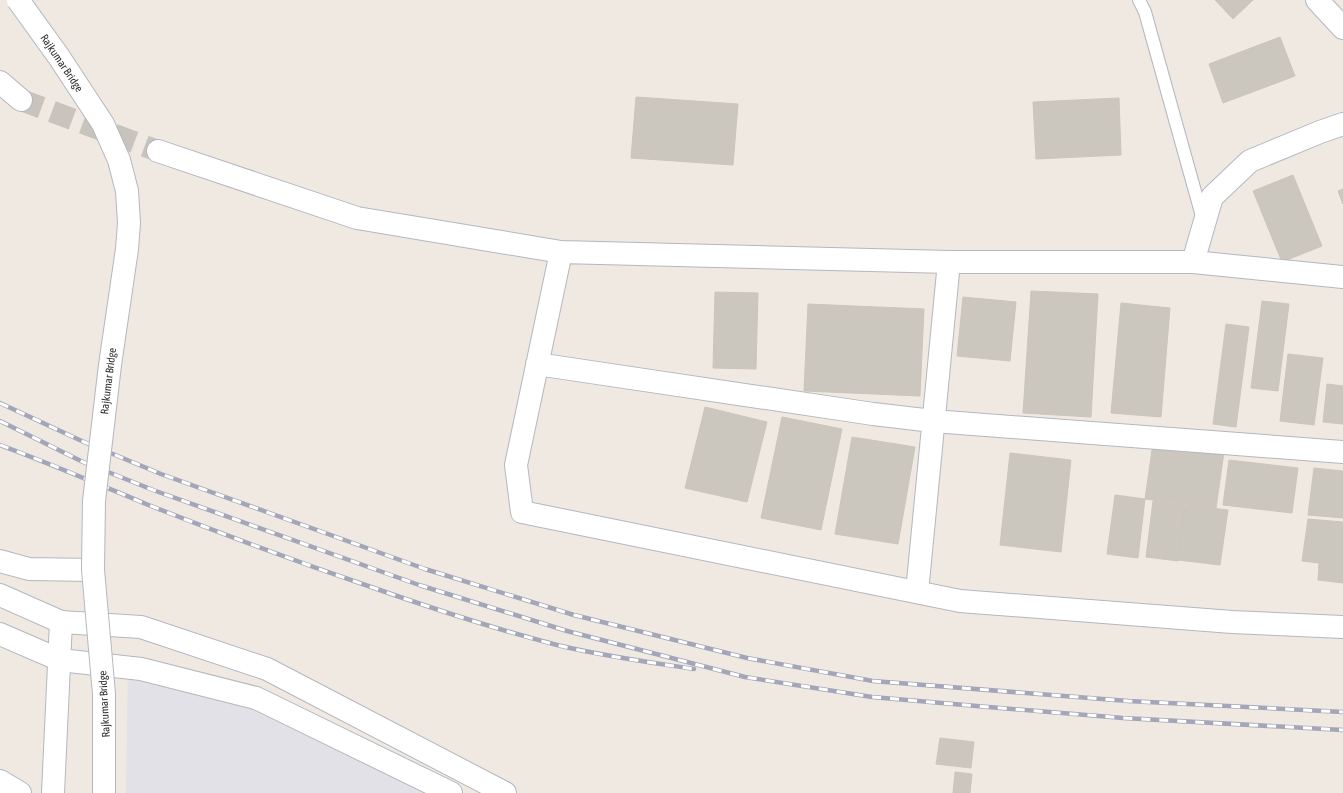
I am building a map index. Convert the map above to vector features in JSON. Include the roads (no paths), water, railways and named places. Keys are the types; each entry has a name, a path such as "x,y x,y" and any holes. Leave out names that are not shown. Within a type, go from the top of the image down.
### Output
{"street":[{"name":"Rajkumar Bridge","path":"18,0 59,57 103,124 119,160 127,191 129,223 127,249 110,365 94,501 93,570 104,694 104,793"},
{"path":"1317,0 1343,28"},
{"path":"0,82 21,100"},
{"path":"1193,262 1212,197 1250,161 1343,124"},
{"path":"158,151 357,218 561,252 949,262 1193,262 1343,277"},
{"path":"561,252 516,465 522,512 960,601 1232,622 1343,627"},
{"path":"916,592 949,262"},
{"path":"537,364 865,413 934,421 1343,452"},
{"path":"0,561 29,569 93,570"},
{"path":"0,595 61,622 141,627 267,669 505,793"},
{"path":"53,793 61,622"},
{"path":"0,634 60,660 142,669 256,698 451,793"},
{"path":"0,781 20,793"}],"lane":[{"path":"1140,0 1145,12 1204,224"}],"tunnel":[{"path":"21,100 158,151"}],"railway":[{"path":"0,403 84,442 161,474 425,569 574,615 747,658 873,681 1128,701 1343,712"},
{"path":"0,421 83,462 153,490 419,585 567,631 745,677 872,697 1123,718 1343,730"},
{"path":"0,445 232,537 442,611 574,649 694,669"}]}
